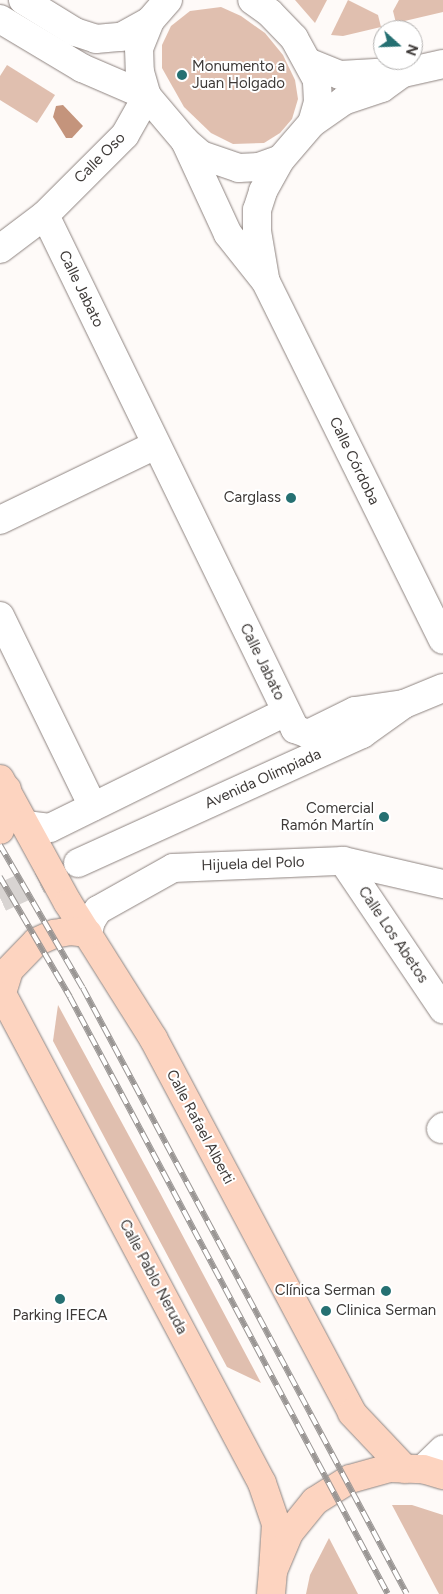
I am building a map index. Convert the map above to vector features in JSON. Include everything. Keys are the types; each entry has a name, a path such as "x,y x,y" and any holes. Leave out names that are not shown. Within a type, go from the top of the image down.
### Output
{"main road":[{"name":"Calle Rafael Alberti","path":"3,784 13,827 88,933 153,1038 352,1413 424,1471"},
{"path":"1,992 9,970 36,942 63,932 88,933"},
{"name":"Calle Pablo Neruda","path":"1,992 264,1488 276,1524 272,1583"},
{"path":"272,1583 289,1533 315,1501 350,1479 390,1468 424,1471"}],"street":[{"path":"23,0 75,32 96,39 121,37 150,21"},
{"path":"168,0 150,21 139,48 140,72 147,96 185,141 201,155 239,168 259,167 281,159"},
{"path":"252,0 270,13 294,38 310,63 318,80 318,102 312,123"},
{"path":"0,19 82,68 147,96"},
{"path":"310,63 340,75 384,71 403,73 443,64"},
{"path":"312,123 342,101 382,88 403,73"},
{"name":"Calle Oso","path":"0,249 45,215 125,135 147,96"},
{"name":"Calle Córdoba","path":"266,282 257,231 257,210 263,191 281,159 312,123"},
{"name":"Calle Córdoba","path":"185,141 228,234 266,282 443,640"},
{"name":"Calle Jabato","path":"13,827 50,828 286,712 45,215"},
{"path":"0,520 156,445"},
{"path":"0,616 93,807"},
{"name":"Avenida Olimpiada","path":"78,863 362,734 404,704 443,688"},
{"path":"286,712 295,729 308,734 355,711 404,704"},
{"name":"Hijuela del Polo","path":"88,933 90,921 98,910 173,868 343,860 443,884"},
{"name":"Calle Los Abetos","path":"343,860 443,1009"},
{"path":"424,1471 443,1450"}],"shaded area":[{"path":"295,0 327,0 315,23"},
{"path":"348,0 378,15 379,20 373,20 373,29 343,36 331,35"},
{"path":"399,0 443,0 443,12 409,20 395,20 393,11"},
{"path":"221,7 241,16 265,33 283,55 295,80 298,99 292,119 280,133 264,143 233,144 211,133 184,107 162,68 162,45 171,26 190,11"},
{"path":"7,65 55,95 37,123 0,100 0,76"},
{"path":"63,105 83,126 72,138 66,138 53,117 56,106"},
{"path":"58,1005 261,1383 227,1367 53,1041"},
{"path":"392,1505 412,1505 443,1515 443,1594 439,1594"},
{"path":"329,1538 358,1594 306,1594 310,1575"}],"tunnel":[{"path":"0,898 74,864"}],"railway":[{"path":"0,845 83,988 407,1594"},
{"path":"0,877 70,997 388,1594"}],"place":[{"name":"Monumento a Juan Holgado","path":"182,75"},
{"name":"Carglass","path":"291,498"},
{"name":"Comercial Ramón Martín","path":"384,817"},
{"name":"Clínica Serman","path":"386,1291"},
{"name":"Parking IFECA","path":"60,1299"},
{"name":"Clinica Serman","path":"326,1311"}]}
